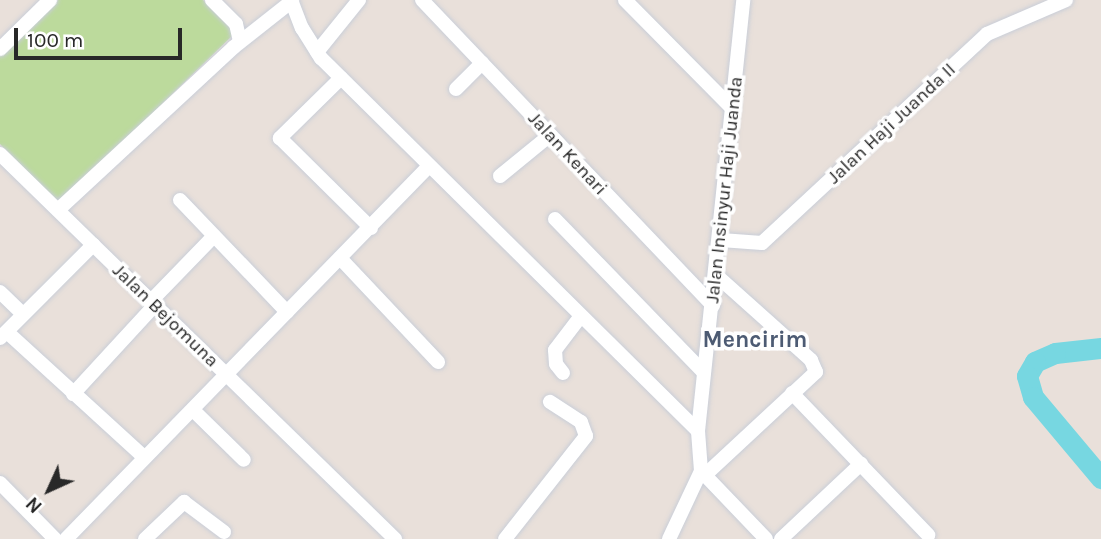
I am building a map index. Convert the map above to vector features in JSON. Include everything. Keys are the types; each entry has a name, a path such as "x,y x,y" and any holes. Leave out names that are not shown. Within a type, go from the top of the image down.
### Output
{"street":[{"path":"0,49 50,0"},
{"path":"212,0 236,24 240,42"},
{"path":"317,52 359,0"},
{"name":"Jalan Kenari","path":"422,0 713,306"},
{"path":"625,0 733,109"},
{"name":"Jalan Insinyur Haji Juanda","path":"669,539 702,473 698,431 722,240 743,0"},
{"name":"Jalan Haji Juanda II","path":"722,240 762,243 987,34 1066,0"},
{"path":"58,210 240,42 292,1 317,52 341,78 698,431"},
{"path":"456,89 482,63"},
{"path":"341,78 280,138 371,228"},
{"path":"500,176 549,136"},
{"name":"Jalan Bejomuna","path":"0,154 226,376 66,539"},
{"path":"395,539 226,376 429,166"},
{"path":"180,200 287,312"},
{"path":"555,219 704,373"},
{"path":"73,394 214,236"},
{"path":"93,245 3,335 144,457"},
{"path":"340,258 438,362"},
{"path":"717,276 815,366 813,378 792,393 702,473 766,539"},
{"path":"0,292 23,314"},
{"path":"563,373 556,364 555,350 582,316"},
{"path":"792,393 928,535"},
{"path":"505,539 586,436 581,422 550,402"},
{"path":"193,410 244,460"},
{"path":"781,539 861,464"},
{"path":"0,483 55,539"},
{"path":"145,539 184,502 224,532"}],"green space":[{"path":"58,0 203,0 235,33 59,204 0,144 0,56"}],"waterway":[{"path":"1101,348 1055,353 1035,362 1027,376 1033,397 1101,478"}],"district":[{"name":"Mencirim","path":"755,340"}]}
